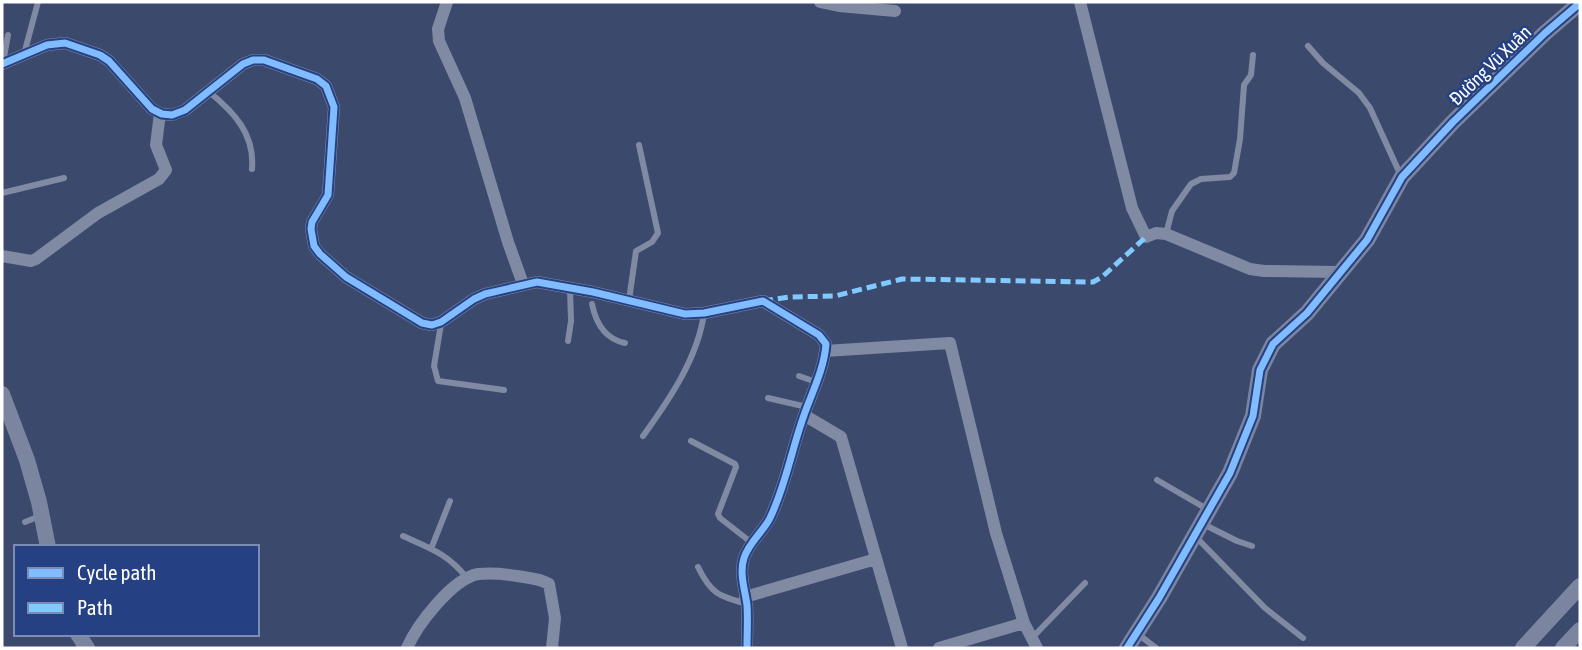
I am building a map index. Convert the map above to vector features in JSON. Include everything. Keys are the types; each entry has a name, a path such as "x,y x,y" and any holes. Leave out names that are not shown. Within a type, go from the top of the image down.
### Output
{"street":[{"path":"447,2 438,29 439,41 465,98 504,231 523,285"},
{"path":"820,2 895,11"},
{"path":"1080,2 1137,221 1146,237 1156,233 1166,234 1250,269 1338,272"},
{"name":"Đường Vũ Xuân","path":"1127,648 1230,473 1253,416 1260,370 1273,344 1307,313 1367,240 1402,177 1453,122 1554,24 1580,3"},
{"path":"2,64 56,43 65,43 100,55 109,61 152,109 172,115 185,110 243,64 253,60 264,60 317,79 326,86 334,107 328,195 312,222 314,246 346,277 422,323 432,325 441,322 474,299 537,282 570,288 592,297 629,301 685,314 704,313 763,300 819,335 826,344 825,351 780,495 763,530 752,543 743,561 747,648"},
{"path":"2,257 31,261 36,259 98,213 159,179 166,170 156,145 160,113"},
{"path":"825,351 950,343 996,533 1024,623 1035,643"},
{"path":"2,394 27,460 48,545"},
{"path":"805,411 841,437 902,648"},
{"path":"746,601 876,559"},
{"path":"407,648 425,618 454,586 478,575 505,574 541,580 548,584 555,618 552,648"},
{"path":"1528,647 1580,586"},
{"path":"939,648 1024,623"},
{"path":"1563,648 1580,630"}],"lane":[{"path":"23,56 38,2"},
{"path":"2,64 8,35"},
{"path":"1308,46 1323,63 1359,93 1370,108 1402,177"},
{"path":"1166,234 1172,211 1191,184 1201,179 1230,177 1234,173 1244,85 1251,75 1253,55"},
{"path":"208,91 237,117 252,148 252,169"},
{"path":"629,301 636,251 652,242 658,233 639,145"},
{"path":"2,193 64,178"},
{"path":"568,341 571,321 570,288"},
{"path":"592,297 596,318 608,337 625,343"},
{"path":"643,436 673,393 701,334 704,313"},
{"path":"441,322 434,366 438,381 504,390"},
{"path":"799,376 816,382"},
{"path":"768,398 805,411"},
{"path":"691,442 735,464 718,514 752,543"},
{"path":"1157,480 1202,523 1265,608 1303,638"},
{"path":"431,548 450,501"},
{"path":"25,522 42,516"},
{"path":"1202,523 1252,546"},
{"path":"403,536 431,548 455,564 467,578"},
{"path":"698,567 714,593 746,601"},
{"path":"1035,643 1085,583"},
{"path":"1137,634 1156,648"}],"marked path":[{"path":"763,301 789,297 835,296 902,279 1093,282 1146,237"}],"cycle path":[{"path":"1127,648 1159,598 1230,473 1253,416 1260,370 1273,344 1307,313 1367,240 1402,177 1453,122 1580,3"},
{"path":"2,64 47,45 65,43 100,55 109,61 152,109 172,115 185,110 243,64 253,60 264,60 317,79 326,86 334,107 328,195 312,222 314,246 346,277 422,323 432,325 441,322 485,294 537,282 685,314 704,313 763,301 819,335 826,344 823,364 780,494 770,518 744,558 742,576 747,610 747,648"}]}
